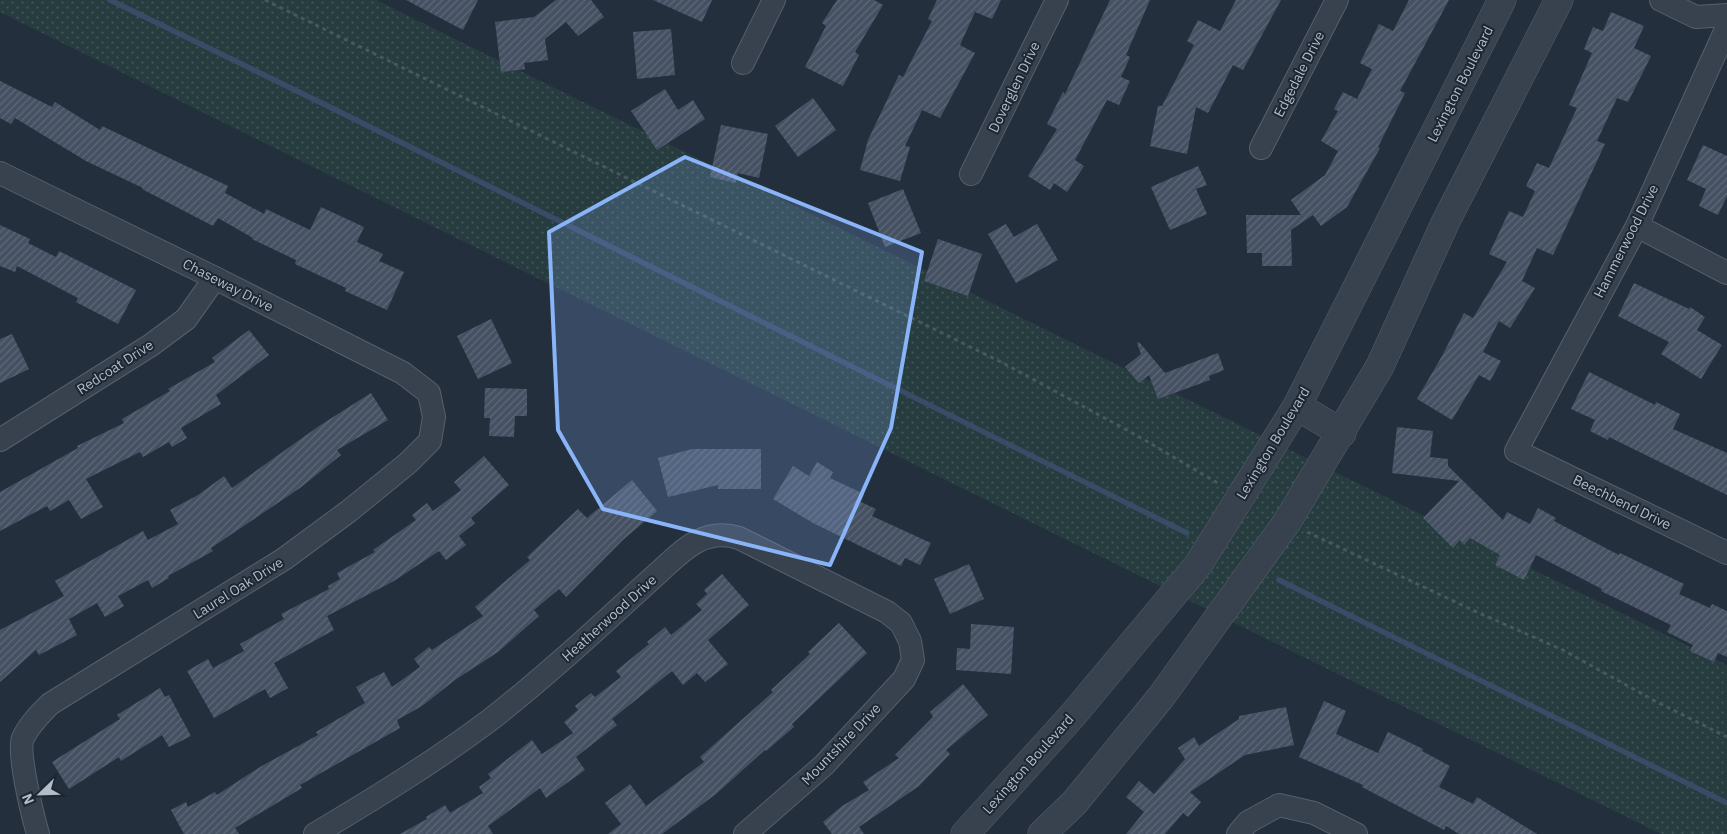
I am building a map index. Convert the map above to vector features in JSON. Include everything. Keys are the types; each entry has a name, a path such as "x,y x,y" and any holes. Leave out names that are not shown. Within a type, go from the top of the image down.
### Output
{"street":[{"path":"742,63 774,0"},
{"name":"Doverglen Drive","path":"971,174 1057,0"},
{"name":"Edgedale Drive","path":"1261,148 1337,0"},
{"name":"Lexington Boulevard","path":"965,834 1072,716 1198,565 1296,406 1502,0"},
{"path":"1042,834 1075,802 1161,697 1287,522 1342,433 1380,366 1446,221 1559,0"},
{"path":"1661,0 1696,17 1727,15"},
{"name":"Hammerwood Drive","path":"1516,451 1637,226 1727,27"},
{"name":"Chaseway Drive","path":"0,173 215,278 403,373 429,393 434,417"},
{"path":"1637,226 1727,273"},
{"name":"Redcoat Drive","path":"0,440 151,346 186,319 215,278"},
{"path":"1296,406 1342,433"},
{"name":"Laurel Oak Drive","path":"38,834 26,791 22,739 38,715 50,704 284,559 349,511 408,463 430,442 434,417"},
{"name":"Beechbend Drive","path":"1516,451 1727,553"},
{"name":"Heatherwood Drive","path":"315,834 416,772 490,720 566,657 674,558 704,537 723,533 757,546 887,612 901,623 910,642"},
{"name":"Mountshire Drive","path":"746,834 824,765 904,679 913,660 910,642"},
{"path":"1238,834 1248,822 1280,805 1320,816 1356,834"}],"path":[{"path":"265,0 1003,363 1136,435 1241,497"},
{"path":"1287,522 1479,613 1563,650 1655,701 1727,736"}],"highlighted area":[{"path":"685,157 922,252 891,428 830,565 603,509 558,430 549,232"}],"green space":[{"path":"0,0 376,0 1727,665 1727,834 1661,834 0,12"}],"building":[{"path":"406,0 478,0 463,30"},
{"path":"556,0 591,0 604,17 578,36 566,22 545,39 548,60 524,63 525,69 501,72 495,22 534,17"},
{"path":"653,0 712,0 702,22"},
{"path":"837,0 874,0 883,5 855,52 859,55 843,86 805,67 826,26 822,23"},
{"path":"937,0 1001,0 992,19 975,12 960,45 975,53 940,118 922,110 905,146 910,147 900,181 860,170 868,140 899,75 903,77 932,21 928,19"},
{"path":"1110,0 1150,0 1126,55 1130,57 1121,77 1130,81 1119,105 1107,100 1075,160 1084,166 1067,192 1054,183 1050,190 1028,176 1057,129 1047,124 1063,92 1065,94"},
{"path":"1236,0 1281,0 1243,70 1233,65 1208,113 1196,107 1187,154 1150,146 1158,106 1162,106 1194,45 1187,41 1198,20 1220,31"},
{"path":"1409,0 1449,0 1400,91 1405,93 1378,147 1380,148 1347,207 1321,226 1313,215 1291,230 1292,266 1262,266 1262,253 1247,253 1246,215 1301,215 1291,200 1325,175 1338,151 1321,141 1338,111 1334,109 1343,92 1357,99 1372,69 1360,63 1379,24 1393,31"},
{"path":"1611,12 1644,26 1634,48 1651,56 1628,102 1617,98 1597,141 1605,144 1553,255 1537,248 1522,281 1535,288 1510,328 1499,321 1483,352 1501,361 1490,381 1479,375 1452,420 1417,399 1464,313 1473,318 1507,262 1489,254 1509,211 1523,217 1535,191 1526,186 1537,163 1549,168 1577,108 1569,105 1592,53 1584,49 1593,27 1603,31"},
{"path":"671,29 675,75 637,79 633,32"},
{"path":"0,81 52,107 55,102 100,130 102,126 228,186 225,193 264,214 266,209 310,230 321,207 364,227 357,242 383,254 379,261 404,272 387,310 345,291 346,288 295,264 296,260 252,239 218,218 213,226 143,188 86,161 15,118 11,124 0,118"},
{"path":"665,89 678,110 693,100 705,119 657,150 631,111"},
{"path":"813,98 836,130 798,157 775,126"},
{"path":"721,125 768,134 759,178 738,173 736,183 710,177"},
{"path":"1703,145 1727,156 1727,196 1718,215 1699,206 1706,189 1687,180"},
{"path":"1198,166 1207,185 1196,189 1207,214 1170,230 1151,187"},
{"path":"903,189 921,233 885,247 868,203"},
{"path":"1006,224 1014,237 1037,224 1058,260 1016,283 988,234"},
{"path":"0,225 30,239 28,243 56,257 59,251 136,290 118,324 76,302 78,298 17,266 15,272 0,266"},
{"path":"938,239 982,254 968,296 924,281"},
{"path":"1634,283 1689,309 1690,307 1705,317 1697,330 1722,345 1701,379 1661,354 1669,342 1618,316"},
{"path":"491,319 512,363 478,379 457,336"},
{"path":"249,330 269,355 216,395 221,404 181,428 187,438 172,447 169,442 143,457 140,452 86,479 103,507 81,519 69,500 50,511 47,506 0,531 0,492 78,448 77,446 124,423 122,419 170,391 168,389 215,362 212,358"},
{"path":"12,334 29,369 0,383 0,339"},
{"path":"1139,342 1165,373 1218,353 1224,370 1209,376 1210,380 1158,399 1149,375 1139,383 1125,367 1141,354 1137,343"},
{"path":"1589,372 1655,405 1656,402 1680,414 1673,429 1727,453 1727,495 1609,437 1608,440 1590,431 1595,420 1571,409"},
{"path":"485,388 527,389 527,416 515,416 514,437 489,436 490,418 484,418"},
{"path":"371,393 388,420 337,450 341,455 300,488 211,548 213,551 168,576 169,578 152,588 148,580 118,596 124,606 105,617 97,603 69,619 77,635 39,655 36,650 0,682 0,630 64,596 55,581 143,531 148,540 178,524 170,510 198,495 224,476 232,488 319,426"},
{"path":"1397,427 1433,431 1430,457 1448,459 1448,466 1503,520 1507,512 1530,524 1538,508 1556,518 1554,521 1619,555 1620,553 1684,584 1679,594 1710,608 1712,604 1727,611 1727,657 1718,653 1714,662 1690,651 1693,645 1667,632 1671,625 1601,591 1602,589 1536,555 1524,580 1495,565 1500,555 1470,538 1464,545 1460,540 1453,548 1423,518 1459,481 1392,473"},
{"path":"692,449 761,449 761,489 718,489 718,485 668,497 658,458"},
{"path":"484,456 509,485 471,518 475,523 459,536 466,545 446,560 439,551 394,581 327,616 334,630 274,663 288,688 270,698 265,689 214,718 187,671 208,659 213,668 244,651 240,644 284,619 281,614 329,589 328,586 340,579 337,573 375,552 373,550 416,520 412,515 427,503 433,511 461,490 454,482"},
{"path":"817,462 833,472 830,478 864,494 861,502 876,509 872,516 931,543 920,565 905,558 901,566 813,523 773,499 793,466 809,476"},
{"path":"632,480 657,511 624,539 566,597 559,589 534,610 539,616 498,652 455,680 422,706 397,720 400,728 300,785 302,788 235,828 239,834 184,834 171,810 186,802 188,807 215,792 217,795 260,767 318,735 316,732 365,703 356,687 384,672 392,687 420,667 414,659 429,647 432,650 483,616 475,607 530,560 527,557 578,509 587,518"},
{"path":"969,564 984,599 950,614 934,579"},
{"path":"722,574 749,605 708,640 728,664 705,682 697,673 683,685 672,671 612,719 617,725 576,757 585,770 546,798 540,788 488,826 493,834 400,834 427,819 426,817 445,805 450,813 483,793 479,787 491,778 488,774 532,740 542,754 573,733 564,722 578,710 575,706 591,693 595,697 621,677 616,671 649,644 647,642 665,627 671,635 702,610 696,604 707,594 704,590"},
{"path":"839,623 867,653 792,724 794,727 716,794 662,834 608,834 621,824 605,803 630,784 646,806 704,762 700,757 773,692 771,690 810,654 808,652"},
{"path":"971,624 1014,627 1011,674 956,670 957,648 970,649"},
{"path":"963,684 988,715 946,750 950,754 919,786 859,827 864,834 832,834 823,822 842,806 869,790 863,782 899,758 895,755 933,717 930,712"},
{"path":"160,688 165,697 169,695 191,736 169,747 162,735 121,761 119,757 69,789 52,762 120,719 117,715"},
{"path":"1324,701 1346,711 1336,734 1378,753 1388,732 1423,749 1422,751 1450,766 1439,787 1473,804 1477,797 1537,834 1459,834 1446,826 1444,830 1362,787 1363,785 1299,757"},
{"path":"1286,707 1294,745 1245,755 1190,792 1201,802 1188,817 1183,813 1165,834 1126,834 1144,812 1126,797 1139,781 1154,794 1185,759 1178,748 1194,737 1199,746 1239,719 1239,716"}],"waterway":[{"path":"110,0 336,110 1187,533"},
{"path":"1279,580 1727,803"}]}
